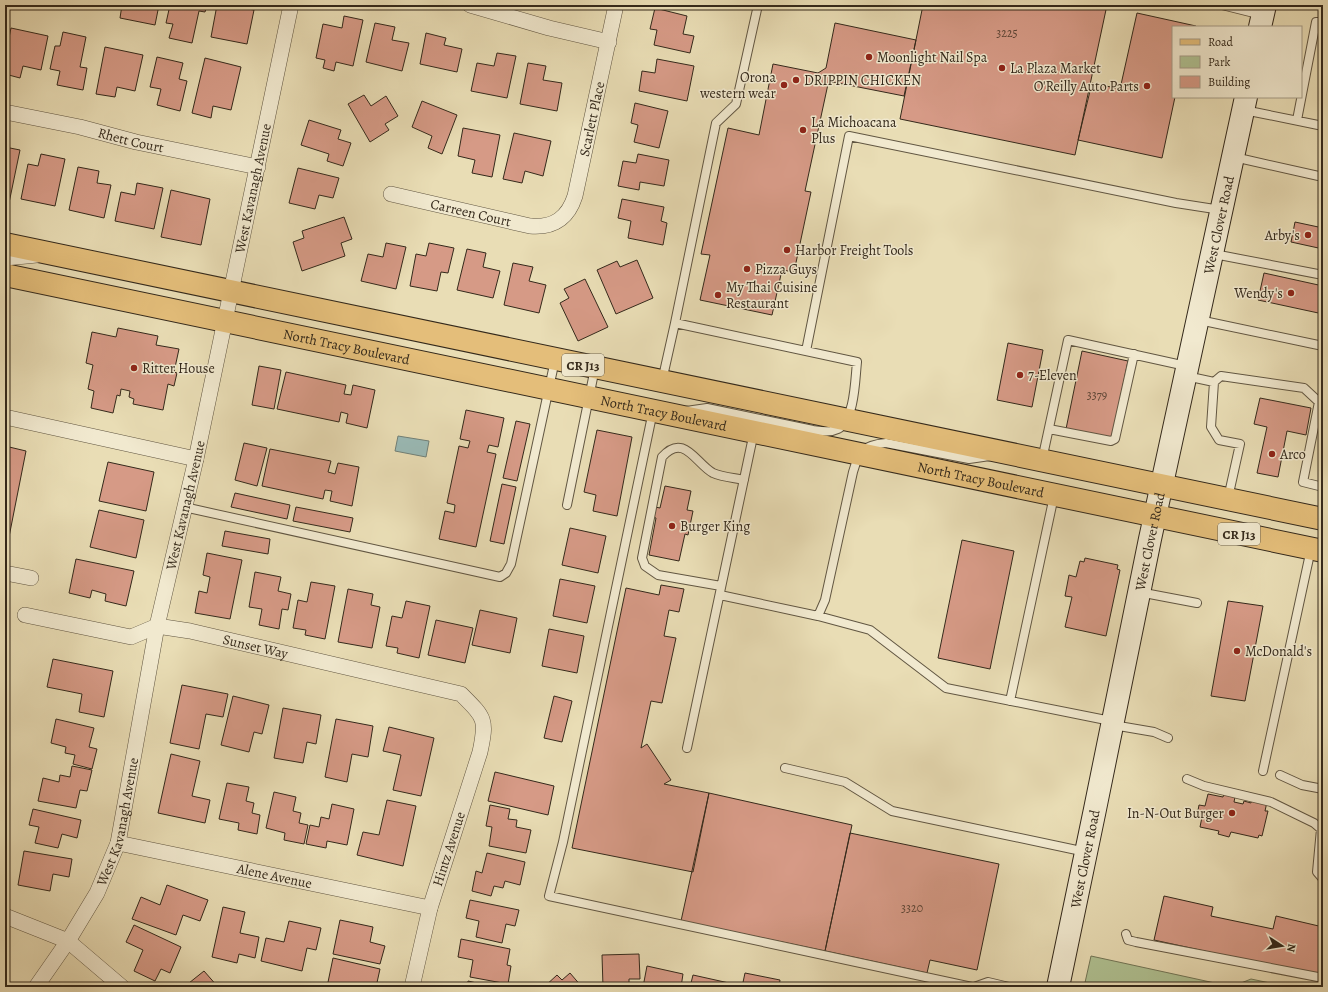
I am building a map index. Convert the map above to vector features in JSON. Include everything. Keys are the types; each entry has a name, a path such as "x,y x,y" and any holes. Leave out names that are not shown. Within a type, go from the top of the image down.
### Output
{"main road":[{"name":"CR J13","path":"5,244 1323,519"},
{"name":"North Tracy Boulevard","path":"5,275 1317,550"}],"street":[{"name":"West Kavanagh Avenue","path":"36,987 68,941 98,893 118,844 157,626 196,459 291,5"},
{"path":"470,5 549,28 609,42"},
{"name":"Scarlett Place","path":"551,224 560,220 567,213 575,196 616,5"},
{"name":"West Clover Road","path":"1058,987 1114,723 1155,516 1186,371 1199,320 1244,103"},
{"name":"Rhett Court","path":"5,112 80,127 136,142 258,167"},
{"name":"Carreen Court","path":"391,194 530,226 551,224"},
{"path":"5,258 48,253"},
{"path":"5,417 196,459"},
{"path":"5,572 31,578"},
{"name":"Sunset Way","path":"25,615 131,636 157,626 190,631 461,694 480,713"},
{"name":"Hintz Avenue","path":"412,987 430,908 480,752 485,730 480,713"},
{"name":"Alene Avenue","path":"118,844 430,908"},
{"path":"5,916 68,941 122,987"}],"lane":[{"path":"662,381 716,123 736,104 758,5"},
{"path":"1222,5 1263,16"},
{"path":"1302,94 1316,22 1323,22"},
{"path":"1297,120 1301,98"},
{"path":"1244,103 1297,120 1323,126"},
{"path":"806,351 849,136 1176,203 1222,210"},
{"path":"1233,156 1323,177"},
{"path":"1213,254 1323,275"},
{"path":"1199,320 1323,346"},
{"path":"675,323 857,362 852,402 846,420 838,429 822,431 707,408 663,412 563,842 549,896 973,987 988,982 1009,987"},
{"path":"1042,460 1068,340 1134,354 1214,382"},
{"path":"1049,429 1111,441 1115,439 1134,354"},
{"path":"184,507 489,576 500,577 506,573 511,564 556,359"},
{"path":"567,505 595,367"},
{"path":"1228,499 1240,444 1218,440 1211,427 1214,382 1221,376 1304,388 1319,402 1303,482 1323,487"},
{"path":"687,748 754,432"},
{"path":"818,616 825,600 858,454 872,445 886,443 969,459 977,459 1005,453"},
{"path":"744,480 713,473 691,452 682,448 673,448 662,457 642,558 645,566 658,575 870,630 946,688 1154,732 1168,738"},
{"path":"1010,701 1054,496"},
{"path":"1263,771 1317,550"},
{"path":"1140,592 1197,604"},
{"path":"785,768 845,782 892,811 1087,852"},
{"path":"1280,775 1302,785 1323,789"},
{"path":"1187,779 1204,786 1271,802 1314,823 1321,829 1316,864 1317,872 1323,879"},
{"path":"1126,934 1128,940 1136,942 1323,978"}],"green space":[{"path":"1091,956 1224,985 1236,985 1251,979 1289,987 1084,987"}],"water":[{"path":"398,436 429,441 426,457 395,451"}],"building":[{"path":"122,5 159,5 155,25 120,18"},
{"path":"170,5 207,5 205,12 199,11 192,43 169,38 173,24 166,23"},
{"path":"217,5 236,5 236,7 254,10 247,44 211,37"},
{"name":"La Plaza Market","path":"923,5 1107,5 1075,155 900,119"},
{"path":"655,8 687,16 683,34 694,36 690,53 654,45 657,30 650,29"},
{"name":"O'Reilly Auto Parts","path":"1137,13 1196,26 1172,26 1172,98 1175,98 1162,158 1078,140 1092,83 1120,89"},
{"path":"344,16 363,20 353,66 336,62 334,71 323,68 325,60 316,58 323,24 342,28"},
{"path":"375,23 395,27 392,40 409,43 402,71 366,62"},
{"path":"835,23 916,40 904,96 833,82 828,84 805,191 811,192 794,272 782,270 772,315 700,300 710,255 701,254 728,128 759,135 773,64 818,73 826,68"},
{"path":"11,28 48,36 41,70 23,66 20,78 5,74 5,57"},
{"path":"63,32 86,37 80,67 87,68 83,90 57,85 60,71 50,69 55,46 60,46"},
{"path":"426,33 446,38 444,45 462,49 457,72 420,64"},
{"path":"105,47 143,55 135,91 117,87 115,97 96,94"},
{"path":"497,53 516,56 507,98 471,91 477,63 494,66"},
{"path":"157,57 183,63 179,79 187,81 180,111 157,105 161,89 150,87"},
{"path":"205,58 241,67 231,110 213,106 211,118 192,113"},
{"path":"657,59 694,66 687,101 639,91 642,71 655,73"},
{"path":"528,63 546,66 543,80 562,83 557,111 520,104"},
{"path":"364,95 371,106 386,96 398,116 385,124 389,130 370,142 348,104"},
{"path":"422,101 457,115 442,154 428,148 432,136 412,127"},
{"path":"635,103 668,111 659,148 634,142 638,125 631,123"},
{"path":"309,120 341,130 338,139 351,143 343,166 327,161 329,154 301,145"},
{"path":"463,128 500,135 492,177 472,173 475,160 458,156"},
{"path":"514,133 551,141 543,176 525,171 522,183 503,179"},
{"path":"5,147 20,150 9,203 5,202"},
{"path":"41,154 65,159 55,206 21,199 28,164 38,166"},
{"path":"638,154 669,160 664,186 640,182 639,190 618,186 623,161 636,163"},
{"path":"78,167 99,171 97,183 111,185 104,218 69,210"},
{"path":"298,168 339,178 333,198 319,195 315,209 289,203"},
{"path":"137,183 163,188 154,229 115,221 121,192 135,195"},
{"path":"171,190 210,199 201,245 161,237"},
{"path":"622,199 664,207 661,221 667,223 663,245 628,238 631,221 618,218"},
{"path":"344,217 352,239 341,243 345,256 302,271 293,242 304,238 302,231"},
{"name":"Arby's","path":"1295,222 1323,228 1323,249 1291,242"},
{"path":"386,243 406,247 396,289 361,281 368,254 383,257"},
{"path":"429,243 454,248 448,273 441,272 437,291 410,286 416,254 426,256"},
{"path":"467,249 486,253 483,267 500,271 493,298 457,290"},
{"path":"637,260 653,298 616,314 597,270 617,261 620,267"},
{"path":"513,263 533,267 529,281 546,285 539,313 504,305"},
{"name":"Wendy's","path":"1264,273 1323,286 1323,314 1258,300"},
{"path":"585,279 608,327 578,341 560,303 569,298 564,289"},
{"name":"Ritter House","path":"118,328 158,336 156,345 179,349 174,372 177,373 174,386 168,384 163,410 133,404 134,399 129,397 130,391 121,389 120,396 117,395 113,413 91,408 94,391 88,389 93,365 86,363 92,332 116,337"},
{"name":"7-Eleven","path":"1008,343 1043,350 1032,407 997,400"},
{"name":"7-Eleven","path":"1082,351 1128,361 1112,438 1066,429"},
{"path":"259,366 281,370 274,409 252,405"},
{"path":"286,372 346,385 344,394 351,395 353,385 375,390 367,428 346,423 348,414 341,412 339,422 277,409"},
{"name":"Arco","path":"1260,398 1311,408 1306,435 1287,431 1278,477 1257,473 1267,427 1254,424"},
{"path":"466,410 504,418 498,447 489,445 487,452 496,454 476,547 439,539 445,511 454,513 455,505 447,503 459,446 468,448 470,441 460,439"},
{"path":"516,421 530,424 517,481 503,478"},
{"path":"597,430 632,437 617,516 593,511 596,495 584,492"},
{"path":"244,443 267,448 257,486 235,480"},
{"path":"5,446 26,451 8,542 5,542"},
{"path":"270,449 331,461 328,472 335,474 338,463 359,467 352,506 330,501 332,491 325,490 323,499 262,486"},
{"path":"108,462 154,472 146,511 99,501"},
{"path":"502,484 516,487 504,544 490,541"},
{"name":"Burger King","path":"665,486 691,491 687,510 693,511 688,535 685,534 679,561 649,555 656,518 653,517 655,507 660,508"},
{"path":"235,493 290,505 287,519 231,507"},
{"path":"296,507 353,518 350,532 293,521"},
{"path":"99,510 144,520 136,558 90,547"},
{"path":"570,528 606,536 598,573 562,565"},
{"path":"225,531 270,539 268,554 222,546"},
{"path":"962,540 1014,551 990,669 938,658"},
{"path":"207,553 242,560 230,619 195,613 199,591 207,593 210,577 203,575"},
{"path":"1085,558 1118,565 1117,569 1120,570 1106,636 1065,627 1072,597 1065,596 1069,575 1076,577 1080,561 1084,562"},
{"path":"76,559 134,571 126,606 105,601 106,594 92,590 90,598 69,593"},
{"path":"255,572 281,577 278,591 291,594 288,610 282,609 279,629 259,625 262,609 249,607"},
{"path":"560,579 595,586 587,623 553,616"},
{"path":"311,582 335,586 325,639 305,635 306,630 293,628 298,600 307,602"},
{"path":"661,585 684,589 679,612 669,610 664,636 676,638 662,703 651,701 641,748 647,744 671,780 664,784 709,793 693,872 572,848 626,588 659,595"},
{"path":"348,589 373,594 371,605 380,607 372,648 338,642"},
{"path":"406,601 430,606 419,658 397,653 398,648 386,646 392,616 402,618"},
{"name":"McDonald's","path":"1228,601 1263,606 1245,701 1211,696"},
{"path":"480,610 517,618 510,653 472,645"},
{"path":"436,620 473,628 465,663 428,655"},
{"path":"549,629 584,636 577,673 542,666"},
{"path":"53,659 113,671 104,717 79,712 82,694 47,687"},
{"path":"182,685 228,694 223,717 206,714 199,749 170,743"},
{"path":"233,696 269,705 262,734 254,732 249,752 221,745"},
{"path":"554,696 572,701 562,742 544,738"},
{"path":"283,708 321,715 316,744 307,742 303,763 274,758"},
{"path":"56,719 94,728 89,747 97,749 92,769 73,764 75,755 65,753 66,747 51,743"},
{"path":"336,719 373,726 368,757 352,754 347,782 325,777"},
{"path":"389,727 434,738 421,796 393,790 401,755 383,751"},
{"path":"171,754 200,761 192,796 210,800 205,823 158,813"},
{"path":"72,766 92,770 87,791 80,790 76,808 38,801 43,778 59,782 60,775 70,777"},
{"path":"495,772 554,786 548,815 488,801"},
{"path":"227,783 249,787 246,801 254,803 252,813 260,815 257,834 238,830 239,823 219,819"},
{"path":"274,792 296,797 293,811 301,813 299,823 308,825 304,844 284,840 285,833 266,828"},
{"path":"709,793 852,825 825,951 681,921"},
{"name":"In-N-Out Burger","path":"1208,794 1223,797 1224,794 1235,797 1234,802 1243,804 1244,801 1251,803 1252,799 1267,802 1265,811 1268,811 1262,836 1259,835 1258,838 1231,832 1229,837 1218,834 1219,831 1200,827 1202,817 1197,816 1199,805 1205,806"},
{"path":"387,800 416,806 403,866 357,855 363,832 379,835"},
{"path":"332,804 354,809 347,845 327,841 326,848 306,844 310,825 319,827 321,817 329,819"},
{"path":"490,805 510,809 508,819 517,820 516,827 531,830 526,853 489,846 492,827 486,826"},
{"path":"33,809 81,820 77,838 62,834 58,848 35,843 39,827 29,825"},
{"path":"850,833 999,864 977,970 930,960 927,973 825,951"},
{"path":"24,851 72,859 69,877 53,874 50,891 18,885"},
{"path":"487,853 525,862 520,885 505,881 503,888 494,886 491,896 472,891 476,871 482,873"},
{"path":"167,885 208,900 200,921 183,915 176,935 132,919 141,897 160,905"},
{"path":"1164,896 1213,907 1211,916 1273,929 1276,916 1323,927 1323,977 1154,940"},
{"path":"470,900 519,910 515,926 506,924 502,943 476,937 479,921 466,918"},
{"path":"223,907 245,912 240,933 259,937 255,958 239,954 237,963 212,957"},
{"path":"340,920 373,927 370,942 385,946 380,964 333,954"},
{"path":"289,921 321,928 316,950 307,948 302,971 261,961 266,938 284,942"},
{"path":"134,925 181,947 170,973 161,969 155,981 134,971 143,950 126,942"},
{"path":"461,939 510,949 507,965 511,966 508,984 470,977 473,960 458,957"},
{"path":"639,954 640,979 629,979 629,987 603,987 602,955"},
{"path":"333,958 380,969 376,987 361,984 361,987 327,987"},
{"path":"647,966 683,974 681,987 643,987"},
{"path":"204,971 218,987 184,987"},
{"path":"570,973 582,987 544,987 557,975 562,980"},
{"path":"745,973 780,980 779,987 742,987"},
{"path":"693,975 729,983 728,987 690,987"},
{"path":"468,981 494,987 467,987"}],"place":[{"name":"Moonlight Nail Spa","path":"869,57"},
{"name":"La Plaza Market","path":"1002,68"},
{"name":"DRIPPIN CHICKEN","path":"796,80"},
{"name":"Orona western wear","path":"784,85"},
{"name":"O'Reilly Auto Parts","path":"1147,86"},
{"name":"La Michoacana Plus","path":"803,130"},
{"name":"Arby's","path":"1308,235"},
{"name":"Harbor Freight Tools","path":"787,250"},
{"name":"Pizza Guys","path":"747,269"},
{"name":"Wendy's","path":"1291,293"},
{"name":"My Thai Cuisine Restaurant","path":"718,295"},
{"name":"Ritter House","path":"134,368"},
{"name":"7-Eleven","path":"1020,375"},
{"name":"Arco","path":"1272,454"},
{"name":"Burger King","path":"672,526"},
{"name":"McDonald's","path":"1237,651"},
{"name":"In-N-Out Burger","path":"1232,813"}]}
